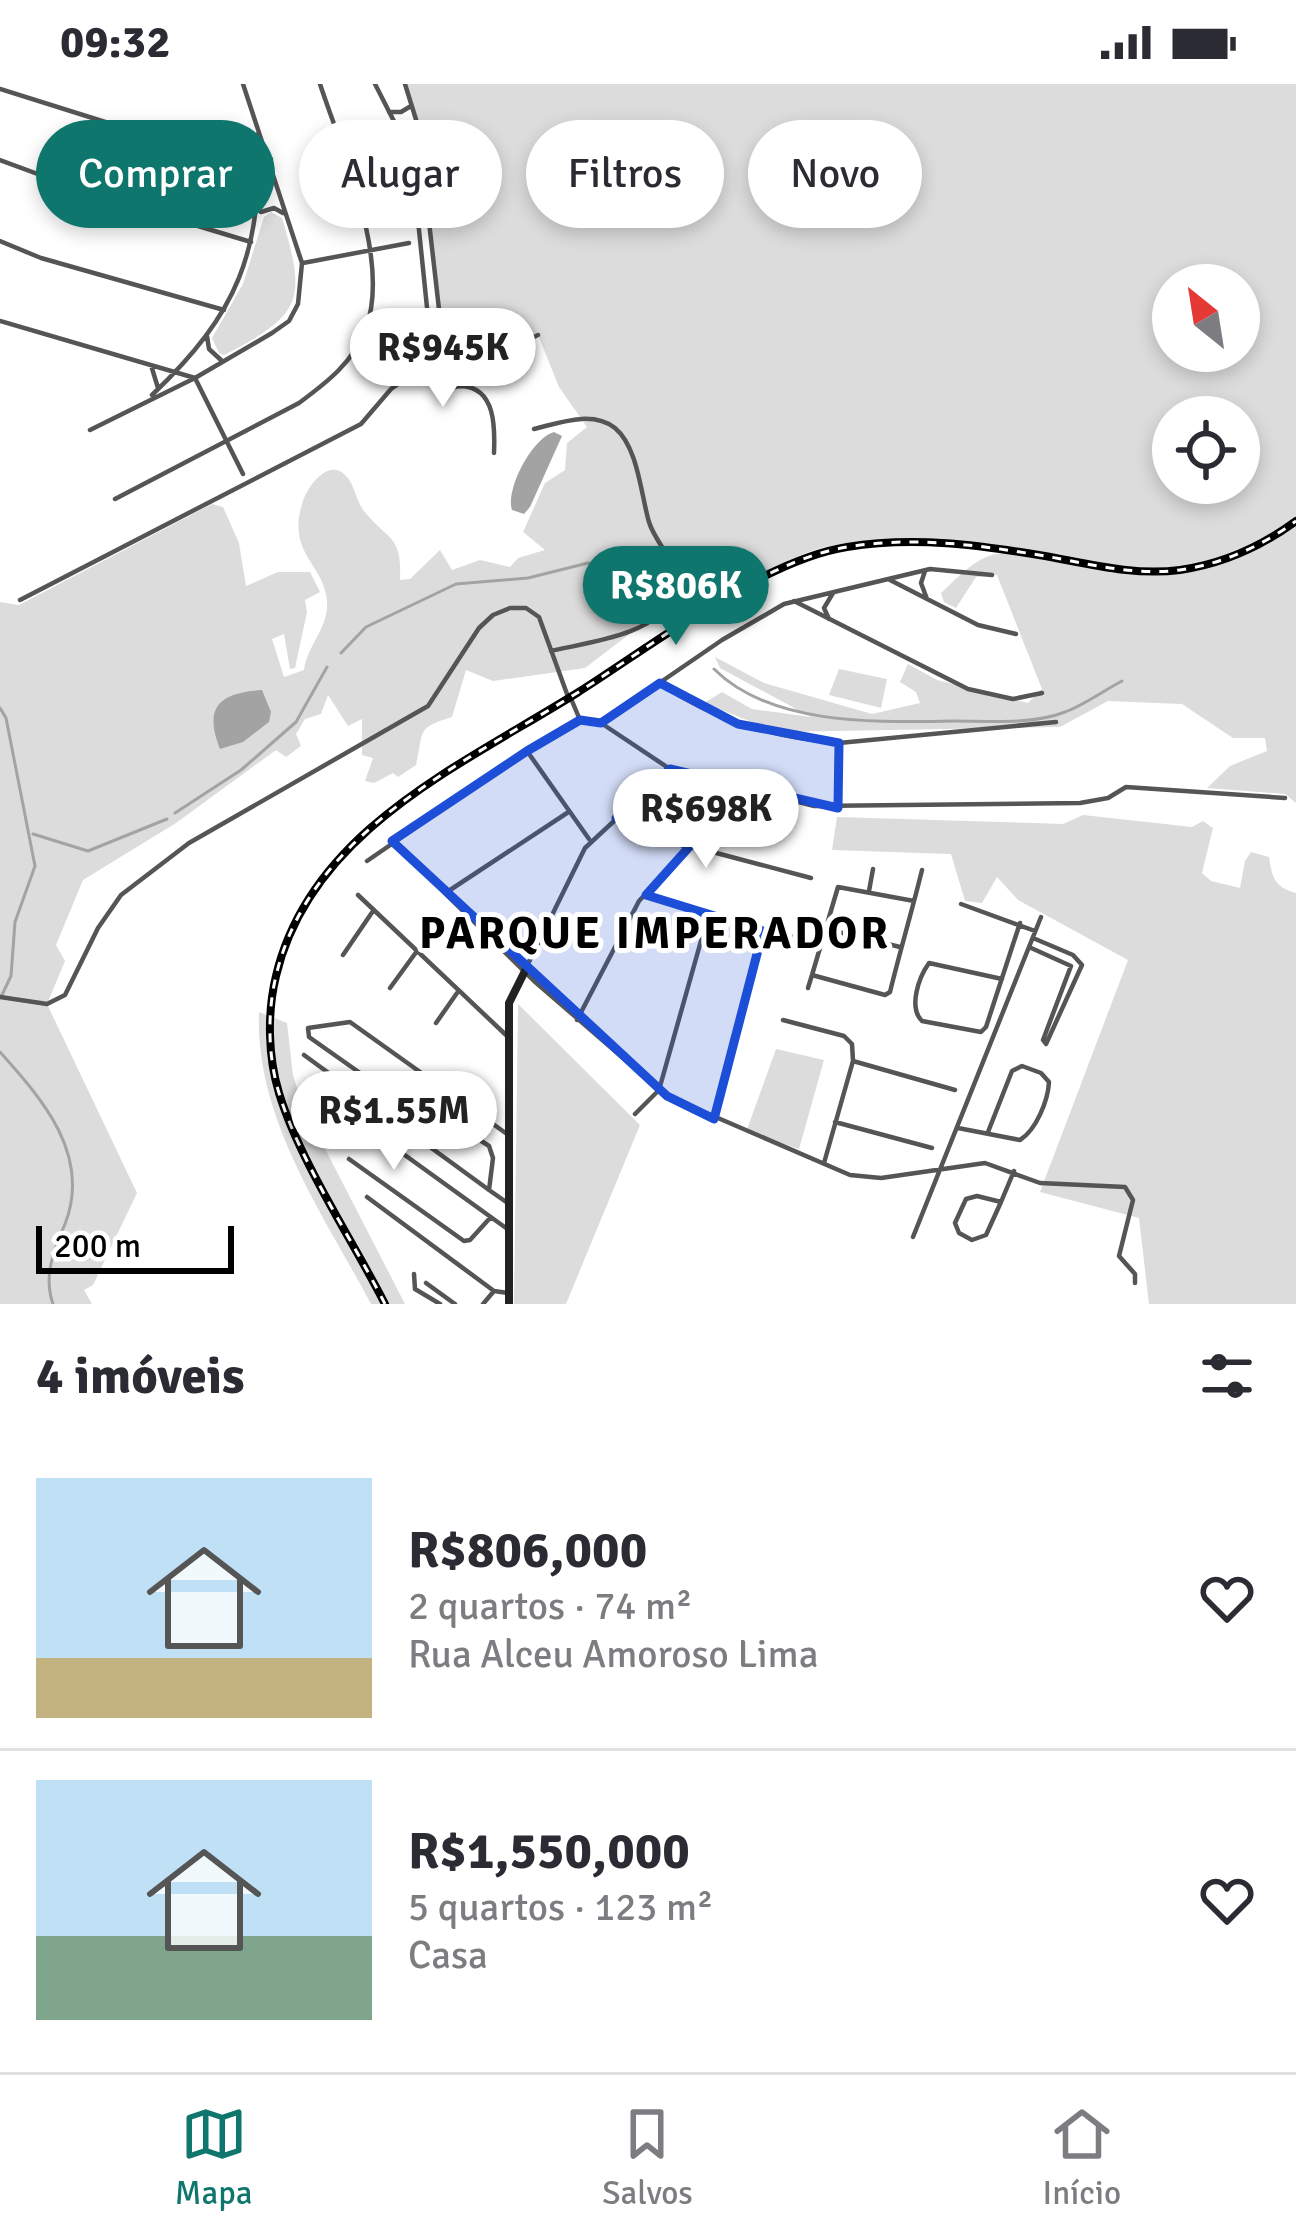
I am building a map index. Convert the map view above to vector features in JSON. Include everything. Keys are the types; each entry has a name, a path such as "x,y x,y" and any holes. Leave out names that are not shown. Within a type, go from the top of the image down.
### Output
{"street":[{"path":"243,84 256,120"},
{"path":"115,499 298,404 350,359 366,329 374,296 371,252 320,84"},
{"path":"375,84 413,172 428,317 422,353 410,375"},
{"path":"20,600 361,424 391,389 438,358 443,344 418,126 405,84"},
{"path":"0,89 99,120"},
{"path":"389,112 412,105"},
{"path":"0,160 92,194 251,242"},
{"path":"90,430 195,378 289,321 298,304 302,263 275,177"},
{"path":"275,210 283,213"},
{"path":"148,399 207,336 224,310 239,282 254,228"},
{"path":"0,241 40,258 224,310"},
{"path":"302,263 410,243"},
{"path":"0,320 195,378 243,474"},
{"path":"438,358 463,372 538,335"},
{"path":"207,336 211,353 225,360"},
{"path":"151,365 158,388"},
{"path":"447,367 438,384 442,390 464,386 484,396 491,408 494,454"},
{"path":"534,429 573,420 598,420 613,427 625,440 650,527 678,574 674,599 649,623 550,651"},
{"path":"602,723 774,608 926,570 948,568 992,575"},
{"path":"926,570 921,584 927,599"},
{"path":"888,579 978,625 1016,634"},
{"path":"830,619 824,608 837,591"},
{"path":"794,601 986,695 1013,699 1042,693"},
{"path":"0,997 47,1004 65,995 108,911 149,871 189,843 428,706 479,628 493,615 526,608 538,617 567,694"},
{"path":"659,683 738,724 839,743 1056,722"},
{"path":"572,701 580,720"},
{"path":"368,861 580,720 602,723 670,769 814,806 1080,803 1108,798 1126,787 1285,798"},
{"path":"838,808 839,743"},
{"path":"527,751 590,842"},
{"path":"367,1197 509,1299 509,1003 590,842 670,769"},
{"path":"447,892 567,813"},
{"path":"616,818 690,846 811,878"},
{"path":"392,841 577,1020 658,1090 850,1175 881,1178 985,1163 1035,1180 1130,1190 1133,1200 1119,1256 1135,1274 1136,1283"},
{"path":"577,1020 645,895 690,846"},
{"path":"868,891 873,869"},
{"path":"812,976 887,994 922,870"},
{"path":"808,988 838,887 914,901"},
{"path":"358,895 508,1036"},
{"path":"645,895 763,932 821,944"},
{"path":"961,904 1020,923 1082,965 1046,1044 1043,1040 1071,966 1029,947"},
{"path":"343,955 373,911"},
{"path":"635,1114 658,1090 708,916"},
{"path":"913,1237 1041,917"},
{"path":"1002,979 929,963 915,1015 922,1021 981,1032 1002,979 1020,923"},
{"path":"826,929 901,947"},
{"path":"713,1118 763,932"},
{"path":"390,988 417,951"},
{"path":"436,1023 459,991"},
{"path":"783,1020 844,1036 851,1044 853,1061 821,1162"},
{"path":"421,1116 309,1036 308,1028 350,1022 507,1134"},
{"path":"304,1055 508,1204"},
{"path":"853,1061 955,1090"},
{"path":"956,1127 1021,1140 1030,1134 1048,1092 1048,1082 1040,1073 1028,1066 1012,1071 988,1132"},
{"path":"316,1091 509,1231"},
{"path":"434,1110 489,1146 493,1158 489,1190"},
{"path":"835,1122 932,1148"},
{"path":"350,1159 464,1241 490,1218"},
{"path":"1001,1202 966,1198 956,1216 959,1233 972,1240 982,1238 1001,1202 1014,1171"},
{"path":"414,1274 416,1289 440,1304"},
{"path":"426,1283 455,1304"},
{"path":"483,1304 494,1291"}],"highlighted area":[{"path":"660,683 738,724 839,743 838,808 670,769 616,818 690,846 646,895 763,931 714,1119 667,1096 392,841 527,751 580,720 601,723"}],"shaded area":[{"path":"404,84 1296,84 1296,803 1285,794 1207,788 1230,766 1267,751 1265,738 1233,738 1182,704 1108,701 1060,727 777,732 704,703 722,692 752,709 811,717 720,668 715,657 764,683 872,714 920,703 916,692 900,682 908,664 937,680 1028,703 1042,689 997,575 976,577 956,608 944,602 941,593 988,556 1048,556 969,543 888,539 835,545 749,580 742,573 692,595 679,579 666,606 585,668 493,681 466,670 452,717 426,728 416,765 398,777 393,773 374,783 365,781 373,758 362,755 362,719 348,726 328,695 321,714 305,719 296,734 301,746 286,757 276,750 176,823 83,880 56,945 65,961 47,1004 137,1193 93,1285 84,1290 92,1304 0,1304 0,602 19,605 212,504 223,507 239,543 246,586 278,572 310,572 320,592 305,600 307,612 295,668 290,669 284,634 272,639 284,677 304,670 327,611 320,577 299,535 308,490 326,472 340,471 347,477 364,511 392,540 399,554 400,580 410,579 440,550 452,570 480,560 510,567 518,558 545,550 523,532 545,483 565,470 567,443 587,427 559,387 538,335 463,372 449,360 430,228 502,228 502,120 416,120"},
{"path":"275,214 282,218 290,246 292,303 269,328 224,355 212,338 243,284 261,228 275,228"},
{"path":"554,432 562,436 530,507 524,514 512,510 522,466 537,444"},
{"path":"839,669 887,679 881,708 829,695"},
{"path":"262,690 271,712 269,722 243,742 220,749 213,722 219,704 235,694"},
{"path":"1083,815 1192,827 1203,821 1213,828 1202,873 1211,881 1240,888 1251,852 1269,857 1276,881 1296,893 1296,1304 1149,1304 1139,1218 1040,1192 1128,960 1018,900 997,877 982,903 965,901 951,854 832,850 837,817 1063,824"},
{"path":"518,1004 640,1125 566,1304 514,1304"},
{"path":"259,1012 287,1023 302,1104 405,1304 371,1304 313,1200 268,1090"},
{"path":"776,1049 824,1060 799,1149 746,1132"}],"waterway":[{"path":"341,653 366,627 456,584 528,578 588,563 623,567 658,610"},
{"path":"175,813 241,770 296,722 327,667"},
{"path":"714,669 738,688 796,711 893,721 1039,719 1072,709 1122,681"},
{"path":"0,708 6,718 35,866 15,922 11,976 1,997"},
{"path":"33,834 88,851 167,819"},
{"path":"0,1052 46,1109 67,1152 72,1175 72,1199 51,1263 53,1304"}],"railway":[{"path":"385,1304 288,1119 271,1050 273,990 294,925 321,881 355,842 439,776 708,608 814,555 872,544 946,543 1163,571 1226,558 1296,521"}],"district":[{"name":"PARQUE IMPERADOR","path":"655,932"}]}
